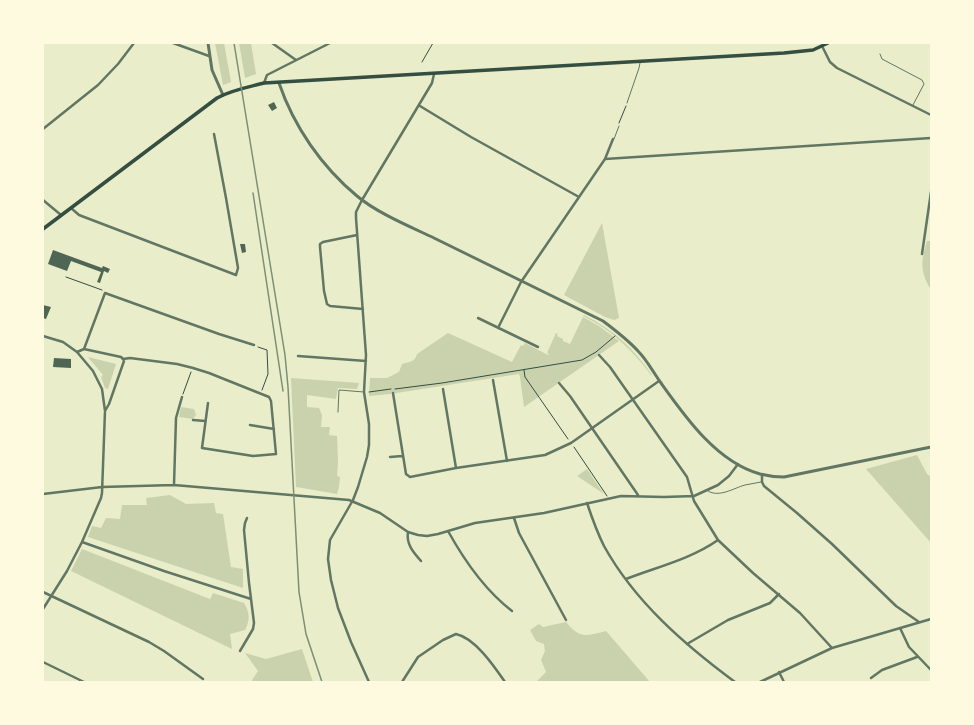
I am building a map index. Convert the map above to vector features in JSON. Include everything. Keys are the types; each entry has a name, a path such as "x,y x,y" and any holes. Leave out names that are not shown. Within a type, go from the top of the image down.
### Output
{"main road":[{"path":"43,229 223,95 262,84 784,54 804,52 828,43"}],"street":[{"path":"43,129 98,85 118,64 134,43"},
{"path":"172,43 209,56"},
{"path":"208,43 212,70 223,95"},
{"path":"272,43 296,60"},
{"path":"262,84 267,75 330,43"},
{"path":"822,46 830,62 837,68 931,115"},
{"path":"369,682 344,626 335,599 329,570 328,552 330,540 353,500 363,472 369,445 369,424 364,392 366,361 356,212 420,106 432,83 434,74"},
{"path":"279,83 292,113 312,147 326,166 362,200 386,214 603,322 619,333 638,351 686,419 720,452 738,464 762,475 784,477 931,447"},
{"path":"420,106 471,137 579,197"},
{"path":"71,208 79,215 236,275 238,268 237,260 214,134"},
{"path":"605,159 931,138"},
{"path":"498,328 521,282 605,159 613,139"},
{"path":"922,254 931,192"},
{"path":"43,200 62,215"},
{"path":"357,235 323,242 320,244 320,247 324,291 327,304 330,306 363,309"},
{"path":"84,349 105,293 254,345"},
{"path":"478,318 538,347"},
{"path":"43,336 63,342 77,352 93,370 104,398 105,411 101,498 82,542 67,571 43,609"},
{"path":"77,352 84,349 121,357 123,359 130,358 177,364 192,368 269,397 271,401 276,454 253,456 202,448 208,403"},
{"path":"599,355 610,366 687,477 698,510 718,540 814,627 832,648"},
{"path":"298,356 366,361"},
{"path":"105,411 124,362 123,359"},
{"path":"493,380 507,461"},
{"path":"393,393 402,456 406,474 410,477 456,468 545,455 571,443 659,381"},
{"path":"559,383 570,396 638,495"},
{"path":"443,389 456,468"},
{"path":"174,485 176,418 182,397"},
{"path":"194,420 205,421"},
{"path":"250,425 274,429"},
{"path":"390,457 402,456"},
{"path":"43,494 102,487 174,485 353,500 380,513 408,532 427,536 475,523 550,512 621,496 694,496 708,491 718,485 729,476 738,464"},
{"path":"762,475 762,482 768,489 832,544 887,598 919,622"},
{"path":"587,504 602,541 626,579 653,612 687,644 735,682"},
{"path":"240,651 254,626 244,530 247,518"},
{"path":"514,518 519,533 566,620"},
{"path":"448,531 476,572 502,603 512,611"},
{"path":"408,532 407,539 409,544 421,561"},
{"path":"626,579 695,553 718,540"},
{"path":"82,542 164,572 250,599"},
{"path":"43,592 164,650 203,680"},
{"path":"687,644 728,620 770,603 779,594"},
{"path":"760,682 832,648 931,619"},
{"path":"900,628 909,647 931,670"},
{"path":"402,682 415,661 423,653 453,634 466,638 473,644 494,667 505,682"},
{"path":"871,678 882,670 917,657"},
{"path":"43,662 84,682"},
{"path":"780,672 784,682"}],"lane":[{"path":"880,54 882,59 924,82 913,106"},
{"path":"627,103 640,68 640,62"},
{"path":"613,139 619,126"},
{"path":"338,412 339,390 364,392"},
{"path":"708,491 715,494 722,493 744,485 762,482"}],"path":[{"path":"422,62 433,43"},
{"path":"619,126 627,103"},
{"path":"66,277 100,289 105,293"},
{"path":"364,392 442,383 585,359 615,336"},
{"path":"254,345 267,350 268,374 261,393"},
{"path":"182,397 192,368"},
{"path":"523,370 525,377 608,498"}],"green space":[{"path":"215,43 224,43 231,82 223,85"},
{"path":"239,43 251,43 256,74 245,78"},
{"path":"602,223 619,318 614,320 605,317 564,295"},
{"path":"927,241 931,241 930,288 924,276 922,265"},
{"path":"584,315 614,333 622,340 652,375 621,341 583,316"},
{"path":"583,317 599,326 619,341 524,407 519,374 369,396 370,378 387,378 399,372 402,364 413,360 417,354 448,333 512,362 521,345 523,346 525,343 548,355 549,354 547,353 556,333 558,334 557,336 563,339 563,341 570,344"},
{"path":"88,357 116,364 108,389 105,388 101,377 103,375"},
{"path":"291,378 359,383 357,389 338,388 336,399 307,395 307,407 319,408 322,415 321,427 330,427 329,435 337,436 337,476 340,477 337,494 296,487"},
{"path":"181,407 194,409 196,415 193,419 179,417"},
{"path":"917,455 927,474 931,477 931,543 866,469"},
{"path":"587,469 604,494 577,476"},
{"path":"170,495 186,504 214,503 216,513 223,514 231,567 243,569 243,588 88,537 92,526 101,528 106,518 120,519 122,505 147,505 146,498"},
{"path":"82,549 210,599 213,593 244,603 248,613 247,627 245,630 230,634 232,649 71,571"},
{"path":"566,622 579,634 588,635 606,631 650,682 536,682 546,672 541,660 545,651 544,644 536,641 530,630 539,624 543,627"},
{"path":"302,649 313,682 253,682 252,680 258,671 245,653 266,659"}],"building":[{"path":"274,102 277,108 272,111 268,105"},
{"path":"240,244 245,244 246,252 242,253"},
{"path":"53,250 102,268 103,266 110,269 108,273 104,271 100,283 97,282 101,272 71,261 67,271 48,264"},
{"path":"43,305 51,307 46,319 43,318"},
{"path":"54,358 71,359 71,368 53,367"}],"railway":[{"path":"234,43 285,355 299,592 306,634 322,682"},
{"path":"253,193 283,391"}]}
